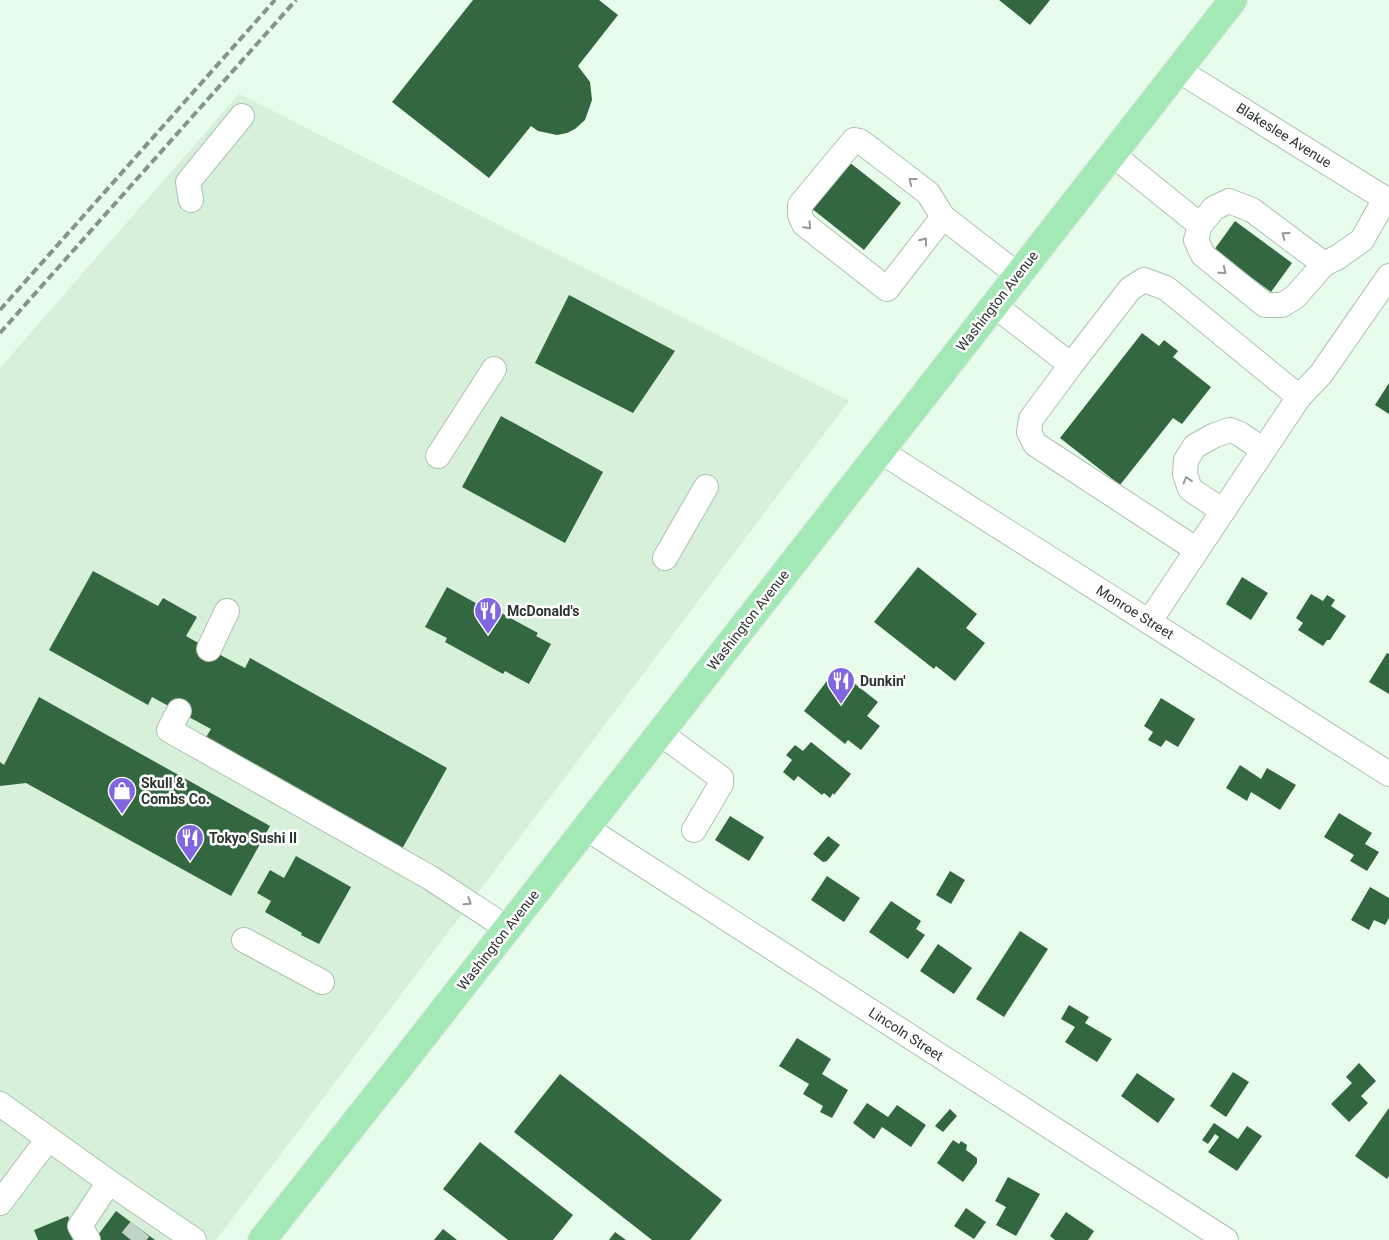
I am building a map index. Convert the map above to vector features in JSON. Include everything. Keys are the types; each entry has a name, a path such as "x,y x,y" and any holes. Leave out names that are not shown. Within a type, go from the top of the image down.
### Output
{"main road":[{"name":"Washington Avenue","path":"262,1240 1233,0"}],"street":[{"name":"Blakeslee Avenue","path":"1178,70 1387,200"},
{"path":"191,200 188,182 242,116"},
{"path":"943,217 887,289 804,224 800,215 800,206 854,140 860,141 928,193 943,217 1018,275"},
{"path":"1112,154 1200,225"},
{"path":"1324,264 1252,210 1229,201 1214,208 1200,225 1196,240 1203,255 1265,305 1282,305 1294,297 1324,264 1338,257 1362,240 1387,200"},
{"path":"1149,622 1299,398 1321,374 1389,276"},
{"path":"1197,550 1035,444 1029,432 1031,419 1130,289 1144,280 1166,288 1299,398"},
{"path":"994,305 1071,365"},
{"path":"438,456 494,369"},
{"path":"1223,511 1190,490 1185,474 1186,460 1195,446 1215,435 1230,430 1240,434 1263,450"},
{"name":"Monroe Street","path":"880,451 1389,774"},
{"path":"665,558 706,487"},
{"path":"209,649 228,611"},
{"path":"178,712 169,730 429,877 507,928"},
{"path":"660,733 721,778 721,784 694,830"},
{"name":"Lincoln Street","path":"586,828 1226,1240"},
{"path":"244,940 322,982"},
{"path":"0,1104 109,1182 146,1221 178,1236"},
{"path":"0,1203 48,1138"},
{"path":"88,1240 80,1226 109,1182"}],"shaded area":[{"path":"239,94 849,401 216,1240 0,1240 0,368"}],"building":[{"path":"473,0 599,0 618,15 578,66 590,82 592,100 585,120 575,129 557,135 538,131 531,126 489,178 392,102"},
{"path":"999,0 1050,0 1030,25"},
{"path":"849,162 901,203 864,250 811,208"},
{"path":"1235,221 1292,263 1271,292 1214,250"},
{"path":"569,295 675,351 633,413 535,363"},
{"path":"1142,333 1159,346 1164,340 1178,351 1173,357 1211,387 1182,424 1173,418 1120,485 1060,438"},
{"path":"1389,383 1389,414 1375,405"},
{"path":"501,416 603,472 565,543 462,487"},
{"path":"918,567 977,614 966,628 985,643 955,681 936,666 934,669 874,622"},
{"path":"93,571 158,606 163,598 197,617 186,636 209,649 245,668 250,658 447,768 402,849 205,739 211,729 152,697 148,705 49,650"},
{"path":"1242,577 1268,593 1251,620 1226,604"},
{"name":"McDonald's","path":"447,587 499,616 501,613 538,633 536,636 551,644 529,684 505,671 503,674 445,642 447,638 425,627"},
{"path":"1311,594 1323,601 1327,595 1335,600 1331,606 1346,616 1330,640 1327,640 1323,646 1298,630 1303,623 1296,618"},
{"path":"1387,653 1389,654 1389,694 1369,682"},
{"path":"836,669 878,702 867,716 880,726 861,750 848,740 845,744 804,711"},
{"path":"39,697 270,826 231,896 26,783 0,786 0,762 4,765"},
{"path":"1161,698 1195,719 1178,747 1166,740 1161,747 1148,740 1153,732 1144,726"},
{"path":"811,742 851,774 830,798 824,793 822,795 798,776 794,781 783,772 792,760 786,755 795,745 803,751"},
{"path":"1240,765 1261,779 1267,768 1296,785 1280,810 1251,792 1247,801 1226,788"},
{"path":"1339,813 1372,833 1365,844 1379,852 1367,871 1350,861 1354,855 1324,837"},
{"path":"730,816 764,837 749,861 715,840"},
{"path":"828,836 840,845 827,861 823,862 813,854"},
{"path":"296,856 351,887 319,944 265,912 271,901 257,893 270,870 284,878"},
{"path":"950,871 965,880 951,904 936,895"},
{"path":"827,876 860,898 844,922 811,900"},
{"path":"1370,887 1389,898 1389,918 1385,925 1374,920 1369,930 1351,920"},
{"path":"891,901 921,921 916,929 925,935 908,959 869,932"},
{"path":"1020,931 1048,949 1004,1017 976,999"},
{"path":"938,944 972,968 954,994 920,971"},
{"path":"1069,1005 1089,1017 1085,1023 1112,1039 1097,1062 1065,1042 1075,1027 1061,1019"},
{"path":"797,1038 831,1059 822,1074 848,1090 832,1118 820,1112 823,1106 803,1094 809,1084 779,1066"},
{"path":"1359,1063 1376,1081 1361,1096 1368,1103 1349,1122 1331,1104 1352,1083 1346,1077"},
{"path":"1233,1072 1249,1082 1226,1117 1210,1106"},
{"path":"1137,1073 1175,1099 1158,1123 1121,1096"},
{"path":"560,1074 722,1200 690,1240 652,1240 514,1132"},
{"path":"867,1103 888,1117 897,1105 926,1125 911,1147 882,1127 874,1139 853,1123"},
{"path":"1389,1108 1389,1176 1387,1179 1355,1156"},
{"path":"950,1109 957,1116 943,1132 935,1126"},
{"path":"1214,1123 1238,1139 1247,1126 1262,1136 1237,1171 1208,1152 1219,1137 1215,1134 1208,1144 1202,1140"},
{"path":"953,1140 959,1144 961,1141 967,1145 966,1150 977,1158 977,1163 963,1182 937,1163"},
{"path":"480,1142 573,1215 553,1240 508,1240 443,1189"},
{"path":"1008,1177 1040,1194 1016,1236 996,1225 1006,1207 995,1201"},
{"path":"966,1208 986,1222 974,1239 954,1226"},
{"path":"116,1211 155,1240 96,1240"},
{"path":"1066,1212 1094,1231 1088,1240 1055,1240 1050,1236"},
{"path":"68,1216 79,1240 38,1240 34,1230"},
{"path":"443,1229 457,1240 434,1240"},
{"path":"615,1232 626,1240 609,1240"}],"tunnel":[{"path":"131,1240 140,1229"}],"railway":[{"path":"0,310 275,0"},
{"path":"0,333 296,0"}],"place":[{"name":"McDonald's","path":"488,635"},
{"name":"Dunkin'","path":"841,705"},
{"name":"Skull & Combs Co.","path":"122,815"},
{"name":"Tokyo Sushi II","path":"190,862"}]}
